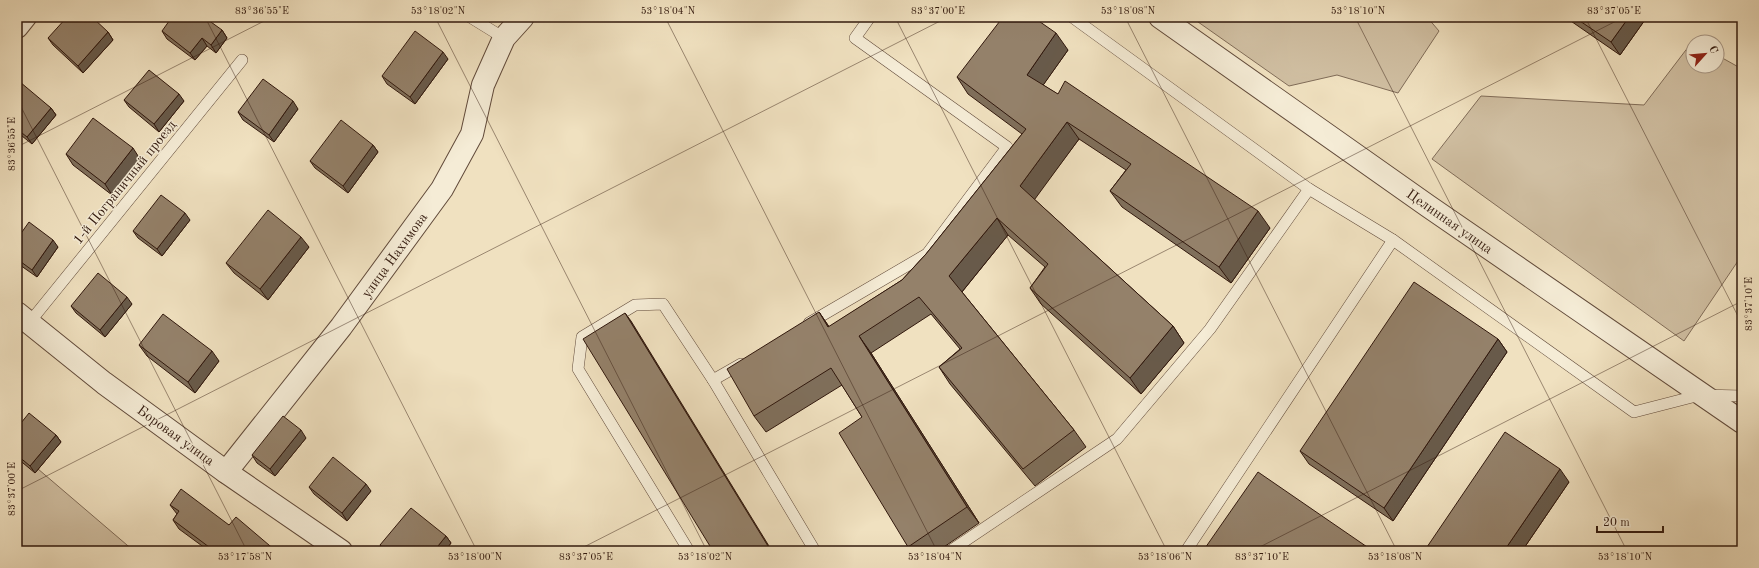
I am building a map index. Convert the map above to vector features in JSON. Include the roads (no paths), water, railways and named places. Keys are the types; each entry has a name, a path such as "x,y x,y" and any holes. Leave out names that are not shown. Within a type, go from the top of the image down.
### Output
{"street":[{"path":"17,27 25,17"},
{"name":"улица Нахимова","path":"226,472 341,327 442,189 472,134 482,85 504,38 523,17"},
{"name":"Целинная улица","path":"1160,17 1428,206 1700,395 1742,422"},
{"name":"Боровая улица","path":"23,318 104,383 226,472 341,551"}],"lane":[{"path":"470,17 504,38"},
{"path":"800,329 927,254 1007,147 855,38 870,17"},
{"path":"1072,17 1308,189 1393,240 1634,412 1700,395 1742,396"},
{"name":"1-й Пограничный проезд","path":"23,318 242,60"},
{"path":"950,551 1116,439 1210,329 1308,189"},
{"path":"1186,551 1393,240"},
{"path":"689,551 578,369 582,337 635,305 663,304 713,380 815,551"},
{"path":"713,380 753,356"}]}
